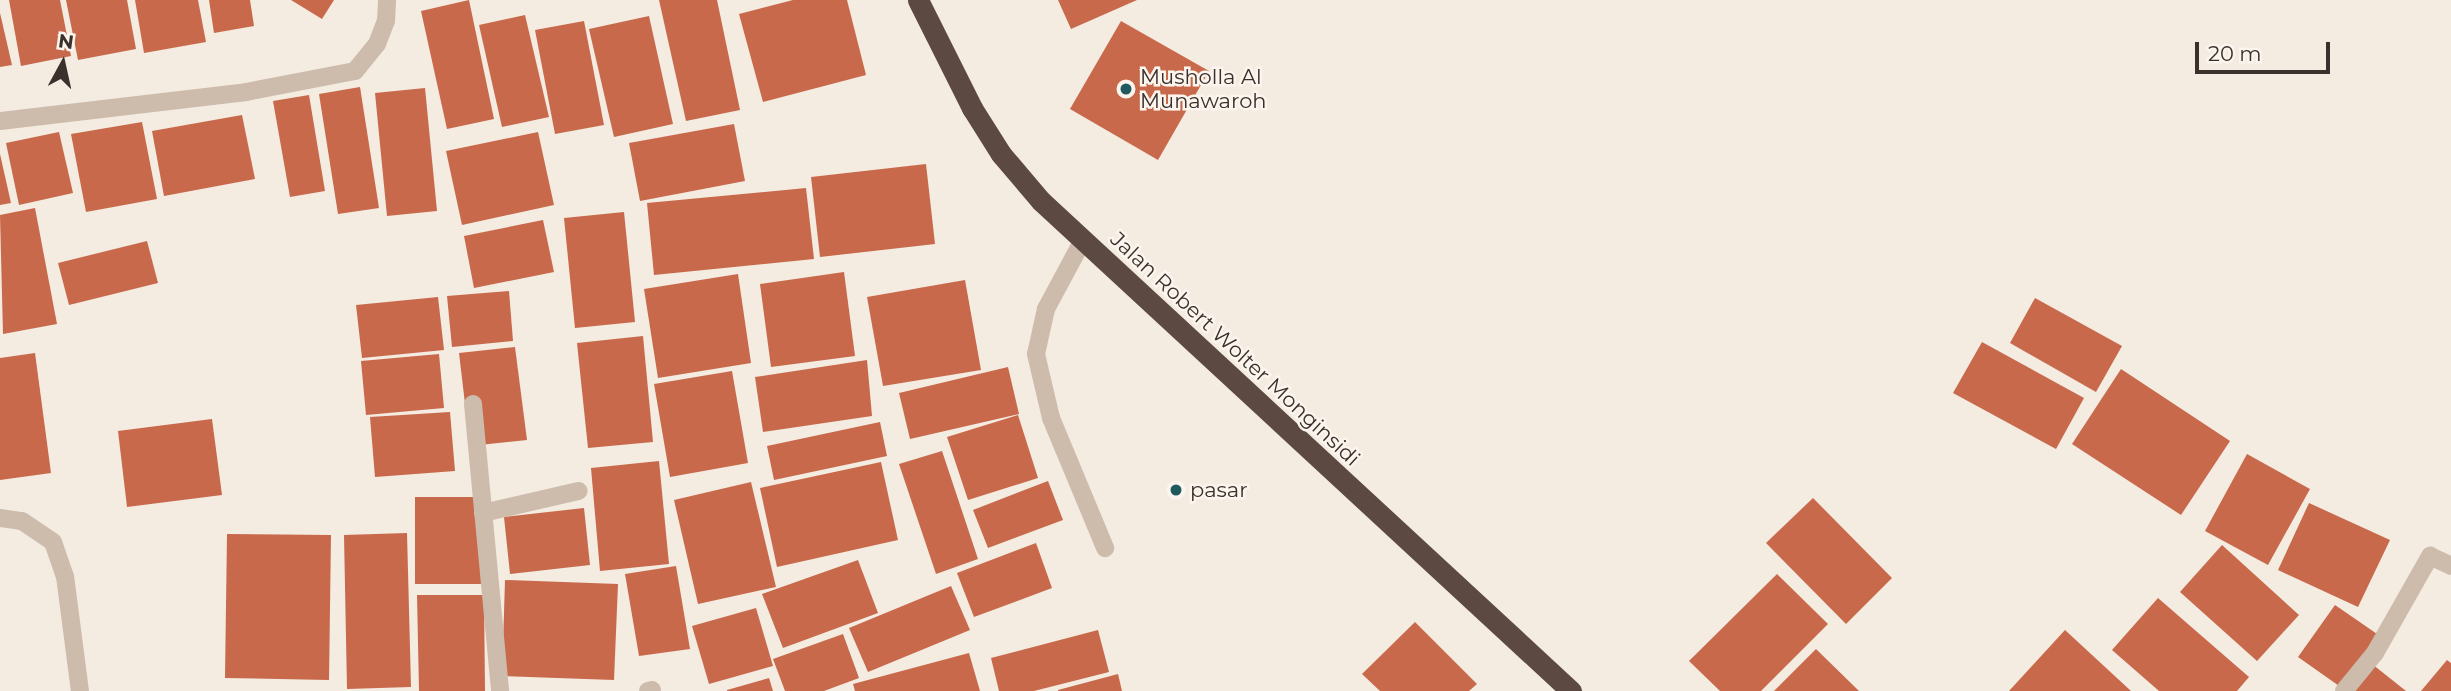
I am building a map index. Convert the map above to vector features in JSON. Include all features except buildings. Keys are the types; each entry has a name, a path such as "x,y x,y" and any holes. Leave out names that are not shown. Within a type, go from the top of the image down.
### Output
{"highway":[{"name":"Jalan Robert Wolter Monginsidi","path":"918,0 972,108 1001,154 1083,240 1571,691"}],"street":[{"path":"0,121 246,92 355,71 377,44 386,21 387,0"},
{"path":"1083,240 1046,309 1036,354 1051,418 1105,548"},
{"path":"473,404 500,691"},
{"path":"483,513 578,491"},
{"path":"0,518 22,521 53,542 65,576 80,691"},
{"path":"2344,691 2375,653 2430,556 2451,566"}],"place":[{"name":"Musholla Al Munawaroh","path":"1126,89"},
{"name":"pasar","path":"1176,490"}]}
